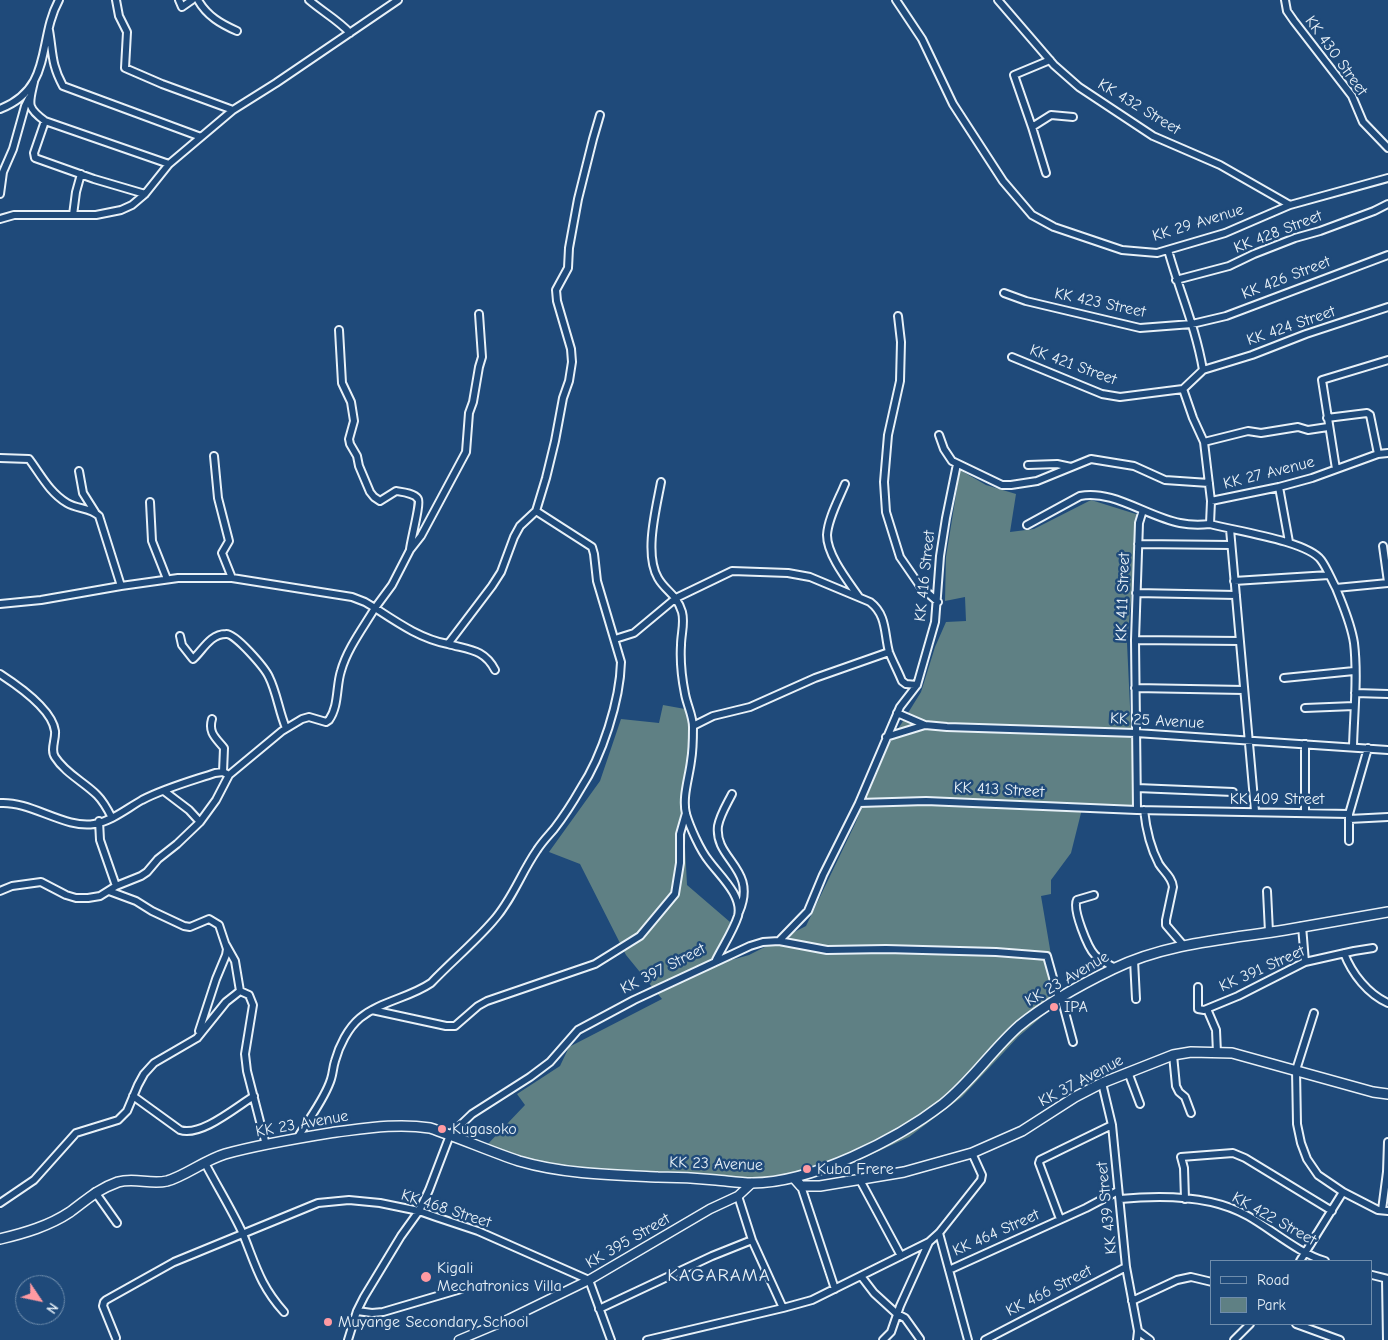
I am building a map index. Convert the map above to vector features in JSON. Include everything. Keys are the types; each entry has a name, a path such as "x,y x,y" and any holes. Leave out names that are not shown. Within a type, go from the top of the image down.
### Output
{"main road":[{"name":"KK 23 Avenue","path":"0,1239 50,1224 70,1212 95,1192 119,1182 135,1179 156,1182 168,1181 224,1154 297,1139 378,1126 416,1126 450,1135 520,1161 558,1169 752,1183 794,1178 850,1158 915,1124 950,1098 1018,1028 1038,1012 1115,968 1159,952 1184,946 1388,912"},
{"name":"KK 37 Avenue","path":"801,1186 820,1186 904,1172 972,1153 1022,1131 1075,1097 1102,1083 1173,1055 1190,1052 1232,1053 1388,1094"},
{"path":"794,1178 801,1186"}],"street":[{"path":"59,0 52,15 38,73 34,82 30,104 32,112 45,121 170,164"},
{"path":"116,0 119,16 127,32 125,68 162,84 233,110"},
{"path":"179,0 182,7 192,0"},
{"path":"198,0 210,16 237,31"},
{"path":"310,0 330,17 338,21 350,33"},
{"path":"0,217 14,215 96,215 121,210 132,205 145,194 170,164 233,110 398,0"},
{"name":"KK 29 Avenue","path":"896,0 922,39 953,104 1003,182 1032,215 1054,228 1114,248 1157,253 1225,233 1290,205 1388,178"},
{"name":"KK 432 Street","path":"998,0 1050,60 1079,87 1153,136 1220,165 1290,205"},
{"name":"KK 430 Street","path":"1285,0 1287,11 1352,96 1363,122 1388,148"},
{"path":"49,30 52,60 63,86 201,137"},
{"path":"1046,173 1014,75 1050,60"},
{"path":"0,109 22,96 34,82"},
{"path":"0,194 3,172 13,149 25,106 31,95"},
{"path":"448,644 492,586 501,572 520,526 536,510 555,442 563,398 570,381 572,362 572,349 557,301 556,290 568,268 569,248 578,198 592,139 600,115"},
{"path":"1032,127 1051,115 1073,116"},
{"path":"45,121 34,153 35,158 145,194"},
{"path":"73,215 81,174"},
{"name":"KK 428 Street","path":"1176,280 1229,266 1295,238 1320,231 1388,204"},
{"path":"1168,250 1198,344 1202,370 1184,389"},
{"name":"KK 426 Street","path":"1192,324 1226,316 1388,255"},
{"name":"KK 423 Street","path":"1004,293 1026,301 1140,328 1192,324"},
{"name":"KK 424 Street","path":"1202,370 1252,355 1388,306"},
{"path":"0,803 23,805 77,823 94,824 112,818 143,800 164,791 215,773 226,774 286,728 302,719 308,717 326,722 331,717 344,662 375,608 392,585 410,550 421,536 466,452 469,413 474,402 482,357 479,314"},
{"path":"898,316 901,342 900,381 888,435 884,482 886,512 900,557 920,586 938,602"},
{"path":"339,330 342,382 351,402 354,421 349,439 350,444 374,497 380,501 396,491 418,499 420,503 410,550"},
{"name":"KK 421 Street","path":"1012,357 1102,394 1120,397 1184,389"},
{"path":"1336,469 1321,381 1322,379 1388,360"},
{"name":"KK 27 Avenue","path":"1184,389 1192,418 1204,442 1211,501 1279,487 1312,478 1378,454 1388,453"},
{"path":"1327,418 1364,412 1370,415 1378,454"},
{"path":"1204,442 1248,431 1261,433 1298,427 1308,430 1328,427"},
{"path":"939,435 949,457 957,464 1002,485 1037,481 1092,459 1134,466 1165,480 1209,483"},
{"path":"214,456 218,498 229,541 222,553 232,578"},
{"path":"0,458 29,459 57,496 69,504 95,512"},
{"name":"KK 416 Street","path":"898,713 902,703 917,686 935,622 940,556 957,464"},
{"path":"1028,465 1057,464 1073,467"},
{"path":"79,471 83,493 102,522 121,586"},
{"path":"662,482 657,502 651,555 654,572 659,581 676,598 683,614 684,624 680,647 681,672 693,726 692,759 685,801 686,812 708,860 722,876 732,892 738,906 738,916"},
{"path":"845,484 830,520 827,536 835,563 860,598"},
{"path":"1279,487 1288,542"},
{"path":"1027,525 1080,496 1089,494 1119,501 1179,523 1194,525 1210,524 1288,542 1313,552 1322,560 1336,588 1350,625 1354,643 1355,693 1352,746"},
{"path":"1210,524 1211,501"},
{"path":"150,502 152,542 167,579"},
{"path":"297,1139 329,1085 341,1045 350,1028 372,1010 424,988 431,983 493,922 507,903 537,850 582,787 596,760 607,732 620,673 620,662 597,581 592,547 536,510"},
{"name":"KK 411 Street","path":"1137,810 1135,640 1138,544 1143,510"},
{"path":"1230,529 1255,811"},
{"path":"1138,544 1231,545"},
{"path":"1336,588 1388,582 1383,546"},
{"path":"615,639 634,633 676,598 721,575 732,571 744,570 788,573 810,577 870,602 880,611 889,652 902,681 906,684 917,686"},
{"path":"1234,581 1329,575"},
{"path":"0,604 41,600 167,579 232,578 352,596 415,633 439,642 483,654 495,670"},
{"path":"1136,593 1236,595"},
{"path":"180,636 182,645 193,659 212,638 225,634 230,634 234,637 269,676 280,715 286,728"},
{"path":"1135,640 1240,640"},
{"path":"693,726 713,716 750,707 815,678 889,652"},
{"path":"1284,678 1354,671"},
{"path":"0,674 27,692 51,720 54,729 53,753 55,757 67,771 97,794 112,818"},
{"path":"1136,688 1244,690"},
{"path":"1355,693 1388,694"},
{"path":"1305,708 1354,706"},
{"path":"779,941 808,911 827,867 859,804 886,737 898,713"},
{"name":"KK 25 Avenue","path":"898,713 925,725"},
{"path":"0,891 12,886 41,882 76,898 100,896 116,886 147,872 158,859 200,822 216,800 226,774 224,751 213,735 212,719"},
{"name":"KK 25 Avenue","path":"886,737 925,725 1136,733 1352,746 1388,750"},
{"path":"1305,744 1306,812"},
{"path":"1349,841 1349,816 1368,748"},
{"path":"1137,788 1232,792"},
{"path":"164,791 189,810 200,822"},
{"name":"KK 397 Street","path":"348,1340 357,1311 401,1236 419,1211 450,1135 472,1114 550,1062 578,1030 634,1000 715,961 738,916 744,892 743,881 724,850 718,835 720,818 732,794"},
{"name":"KK 413 Street","path":"859,804 926,801 1137,810"},
{"name":"KK 409 Street","path":"1137,810 1306,812 1388,817"},
{"path":"1144,810 1146,828 1159,865 1173,881 1174,887 1166,925 1184,946"},
{"path":"372,1010 446,1026 455,1026 478,1006 487,1001 595,964 610,955 644,932 675,894 680,863 680,834 686,812"},
{"path":"99,821 100,840 116,886"},
{"path":"109,891 136,901 184,926 190,927 209,919 219,925 226,955 216,979 197,1038"},
{"path":"1267,891 1269,932"},
{"path":"1094,895 1076,900 1076,913 1094,953 1115,968"},
{"path":"1302,926 1305,962"},
{"path":"715,961 750,946 763,942 779,941 827,950 886,949 996,952 1047,956 1073,1042"},
{"path":"224,942 235,961 240,991"},
{"name":"KK 391 Street","path":"1217,1053 1216,1030 1208,1009 1255,988 1305,962 1373,948"},
{"path":"1344,954 1354,974 1378,998 1388,1003"},
{"path":"1134,960 1136,999"},
{"path":"1198,987 1198,1009 1208,1009"},
{"path":"0,1203 34,1180 76,1133 118,1120 123,1116 144,1074 154,1063 197,1038 226,1002 240,991"},
{"path":"240,991 249,995 253,1005 245,1054 247,1071 266,1145"},
{"path":"1314,1013 1296,1070 1297,1124 1307,1159 1318,1175 1343,1192 1385,1211 1388,1142"},
{"path":"1173,1055 1176,1086 1185,1097 1191,1113"},
{"path":"1128,1072 1140,1104"},
{"name":"KK 439 Street","path":"1102,1083 1112,1125 1126,1267 1138,1331 1137,1340"},
{"path":"133,1096 180,1130 186,1132 195,1131 206,1126 254,1096"},
{"name":"KK 464 Street","path":"949,1270 1060,1219 1039,1163 1040,1160 1112,1125"},
{"path":"647,1340 672,1337 812,1300 929,1242 939,1233 981,1180 982,1174 972,1153"},
{"path":"1185,1199 1184,1168 1181,1157 1233,1154 1245,1158 1332,1211"},
{"path":"205,1162 243,1234 262,1283 284,1312"},
{"path":"860,1180 901,1256"},
{"name":"KK 395 Street","path":"459,1340 588,1280 710,1209 738,1196 752,1183"},
{"path":"801,1186 835,1289"},
{"path":"1060,1219 1118,1191"},
{"path":"95,1192 117,1223"},
{"path":"1301,1260 1343,1192"},
{"path":"738,1196 752,1240 783,1308"},
{"name":"KK 422 Street","path":"1120,1199 1152,1196 1223,1204 1247,1215 1306,1253 1322,1260"},
{"name":"KK 468 Street","path":"116,1338 103,1306 106,1300 174,1262 318,1203 349,1200 380,1203 419,1211 478,1232 588,1280"},
{"name":"KK 464 Street","path":"939,1233 968,1340"},
{"path":"600,1309 712,1256 752,1240"},
{"path":"883,1340 891,1332 929,1242"},
{"name":"KK 466 Street","path":"985,1340 1126,1267"},
{"path":"1373,1275 1387,1279 1387,1340"},
{"path":"861,1276 874,1293 897,1314 908,1321 920,1340"},
{"path":"1132,1301 1177,1280 1191,1278 1210,1282"},
{"path":"588,1280 611,1340"},
{"path":"357,1311 383,1312 461,1289"},
{"path":"1234,1340 1249,1325"},
{"path":"1299,1325 1340,1340"},
{"path":"1138,1331 1150,1340"}],"green space":[{"path":"960,470 986,485 1016,494 1010,532 1034,529 1091,500 1139,515 1127,643 1132,749 1132,808 1083,805 1071,853 1051,880 1051,894 1041,896 1059,1002 1018,1037 962,1097 909,1137 832,1173 753,1182 543,1165 486,1146 525,1105 517,1094 560,1066 569,1047 662,999 626,955 580,864 549,852 600,781 621,719 659,723 663,705 685,709 690,728 685,846 687,885 730,922 721,963 749,955 806,926 855,824 890,742 921,692 935,647 946,622 966,621 965,597 945,601 946,557"}],"place":[{"name":"IPA","path":"1054,1007"},
{"name":"Kugasoko","path":"442,1129"},
{"name":"Kuba Frere","path":"807,1169"},
{"name":"Kigali Mechatronics Villa","path":"426,1277"},
{"name":"Muyange Secondary School","path":"328,1322"}],"district":[{"name":"KAGARAMA","path":"719,1276"}]}
